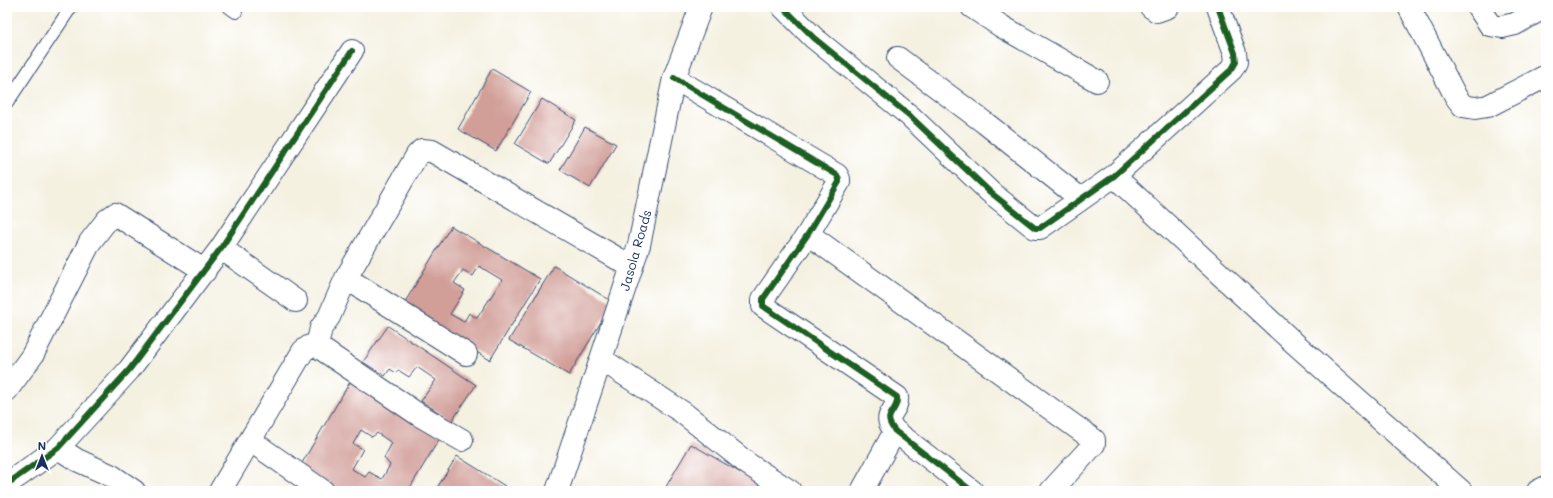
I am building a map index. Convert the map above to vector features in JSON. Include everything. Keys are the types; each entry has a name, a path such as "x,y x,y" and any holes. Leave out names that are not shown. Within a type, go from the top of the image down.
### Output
{"street":[{"name":"Jasola Roads","path":"557,491 639,245 674,78 701,7"},
{"path":"783,7 814,38 910,116 990,192 1030,226 1035,228 1040,228 1114,176 1232,70 1236,62 1235,53 1218,7"},
{"path":"972,7 1008,30 1097,81"},
{"path":"1151,7 1157,11 1168,7"},
{"path":"1409,7 1456,97 1463,106 1475,108 1488,106 1546,76"},
{"path":"1478,7 1490,25 1502,27 1514,24 1545,7"},
{"path":"7,484 58,448 129,370 221,248 352,51"},
{"path":"898,58 985,123 1081,199"},
{"path":"674,78 837,175 839,182 808,234 763,299 763,306 897,397 897,403 888,421 895,431 972,491"},
{"path":"317,346 321,328 329,317 346,278 422,150 432,151 632,267"},
{"path":"1114,176 1292,341 1460,491"},
{"path":"7,390 32,356 90,242 107,220 115,214 205,270"},
{"path":"808,234 1094,440 1094,444 1051,491"},
{"path":"221,248 296,301"},
{"path":"346,278 466,354"},
{"path":"220,491 304,351 310,346 317,346 419,415 462,440"},
{"path":"601,359 682,412 748,464 790,491"},
{"path":"862,491 895,431"},
{"path":"251,441 323,491"},
{"path":"58,448 77,460 112,476 134,491"},
{"path":"1538,491 1546,487"}],"lane":[{"path":"7,103 71,7"}],"building":[{"path":"492,69 531,92 496,151 458,129"},
{"path":"542,99 576,120 549,164 515,144"},
{"path":"585,127 616,144 590,188 560,170"},
{"path":"451,226 540,279 490,360 402,307","holes":["479,266 502,280 477,318 469,313 464,322 450,314 465,290 454,283 463,270 473,276"]},
{"path":"554,266 613,302 569,375 509,340"},
{"path":"388,326 476,385 452,421 421,401 436,380 417,367 409,377 398,370 396,373 390,369 385,376 363,362"},
{"path":"350,382 441,436 408,491 338,491 299,468","holes":["361,430 372,437 377,433 392,443 384,458 390,465 382,479 369,472 365,477 352,469 363,449 353,444"]},
{"path":"691,444 772,491 664,490"},
{"path":"457,456 513,491 435,491"}],"cycle path":[{"path":"783,7 814,38 910,116 990,192 1035,228 1040,228 1114,176 1232,69 1236,62 1235,53 1218,7"},
{"path":"7,484 58,448 129,370 221,248 352,51"},
{"path":"674,78 837,175 839,182 808,234 763,299 763,306 897,397 897,402 889,420 895,431 972,491"}]}
